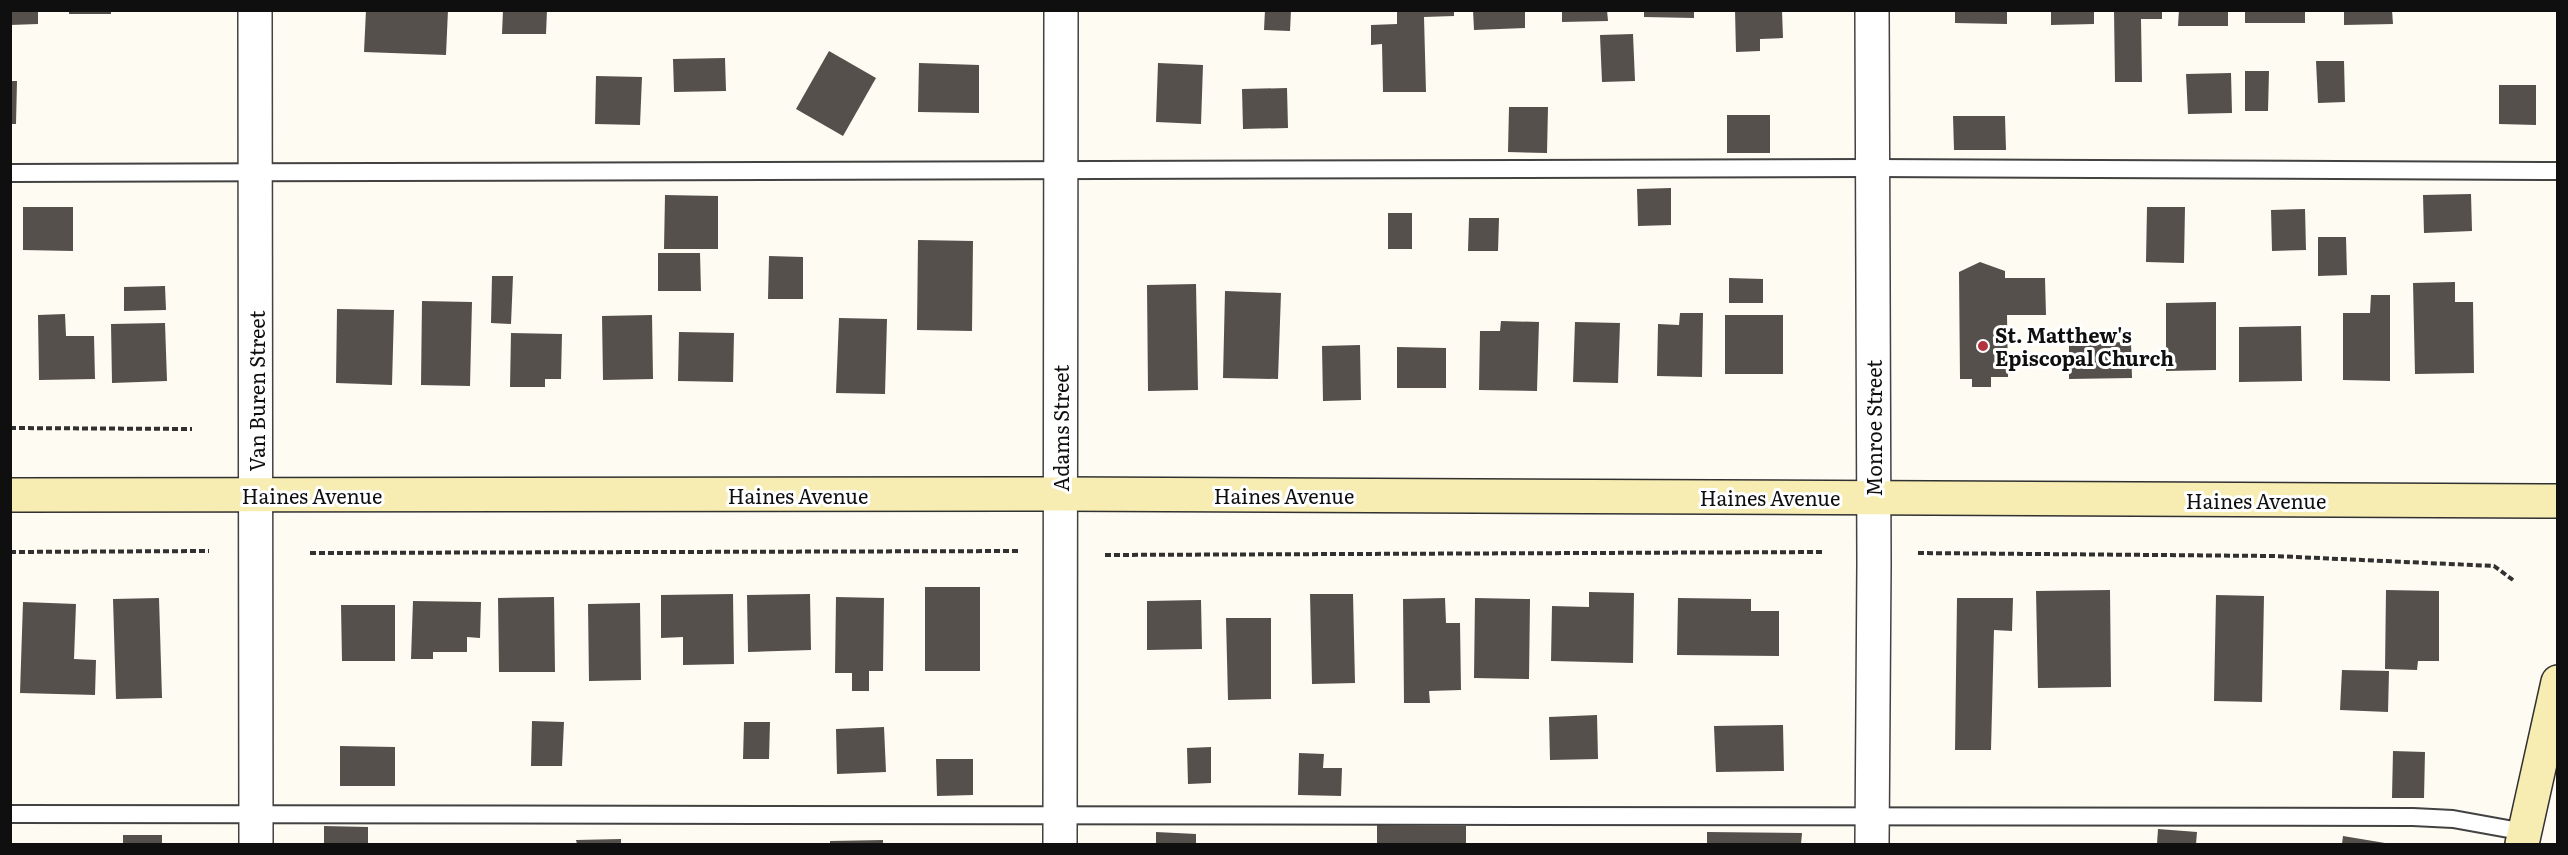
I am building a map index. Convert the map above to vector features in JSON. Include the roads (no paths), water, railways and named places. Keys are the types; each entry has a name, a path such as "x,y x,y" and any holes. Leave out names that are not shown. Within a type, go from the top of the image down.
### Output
{"main road":[{"name":"Haines Avenue","path":"10,495 1059,495 2558,501"},
{"path":"2524,838 2558,682"}],"street":[{"name":"Van Buren Street","path":"255,10 256,830"},
{"name":"Adams Street","path":"1060,829 1061,10"},
{"name":"Monroe Street","path":"1872,10 1872,830"}],"lane":[{"path":"10,173 1060,168 2558,171"},
{"path":"10,814 256,830 1872,830 2413,817 2453,819 2524,838"}],"place":[{"name":"St. Matthew's Episcopal Church","path":"1983,346"}]}
